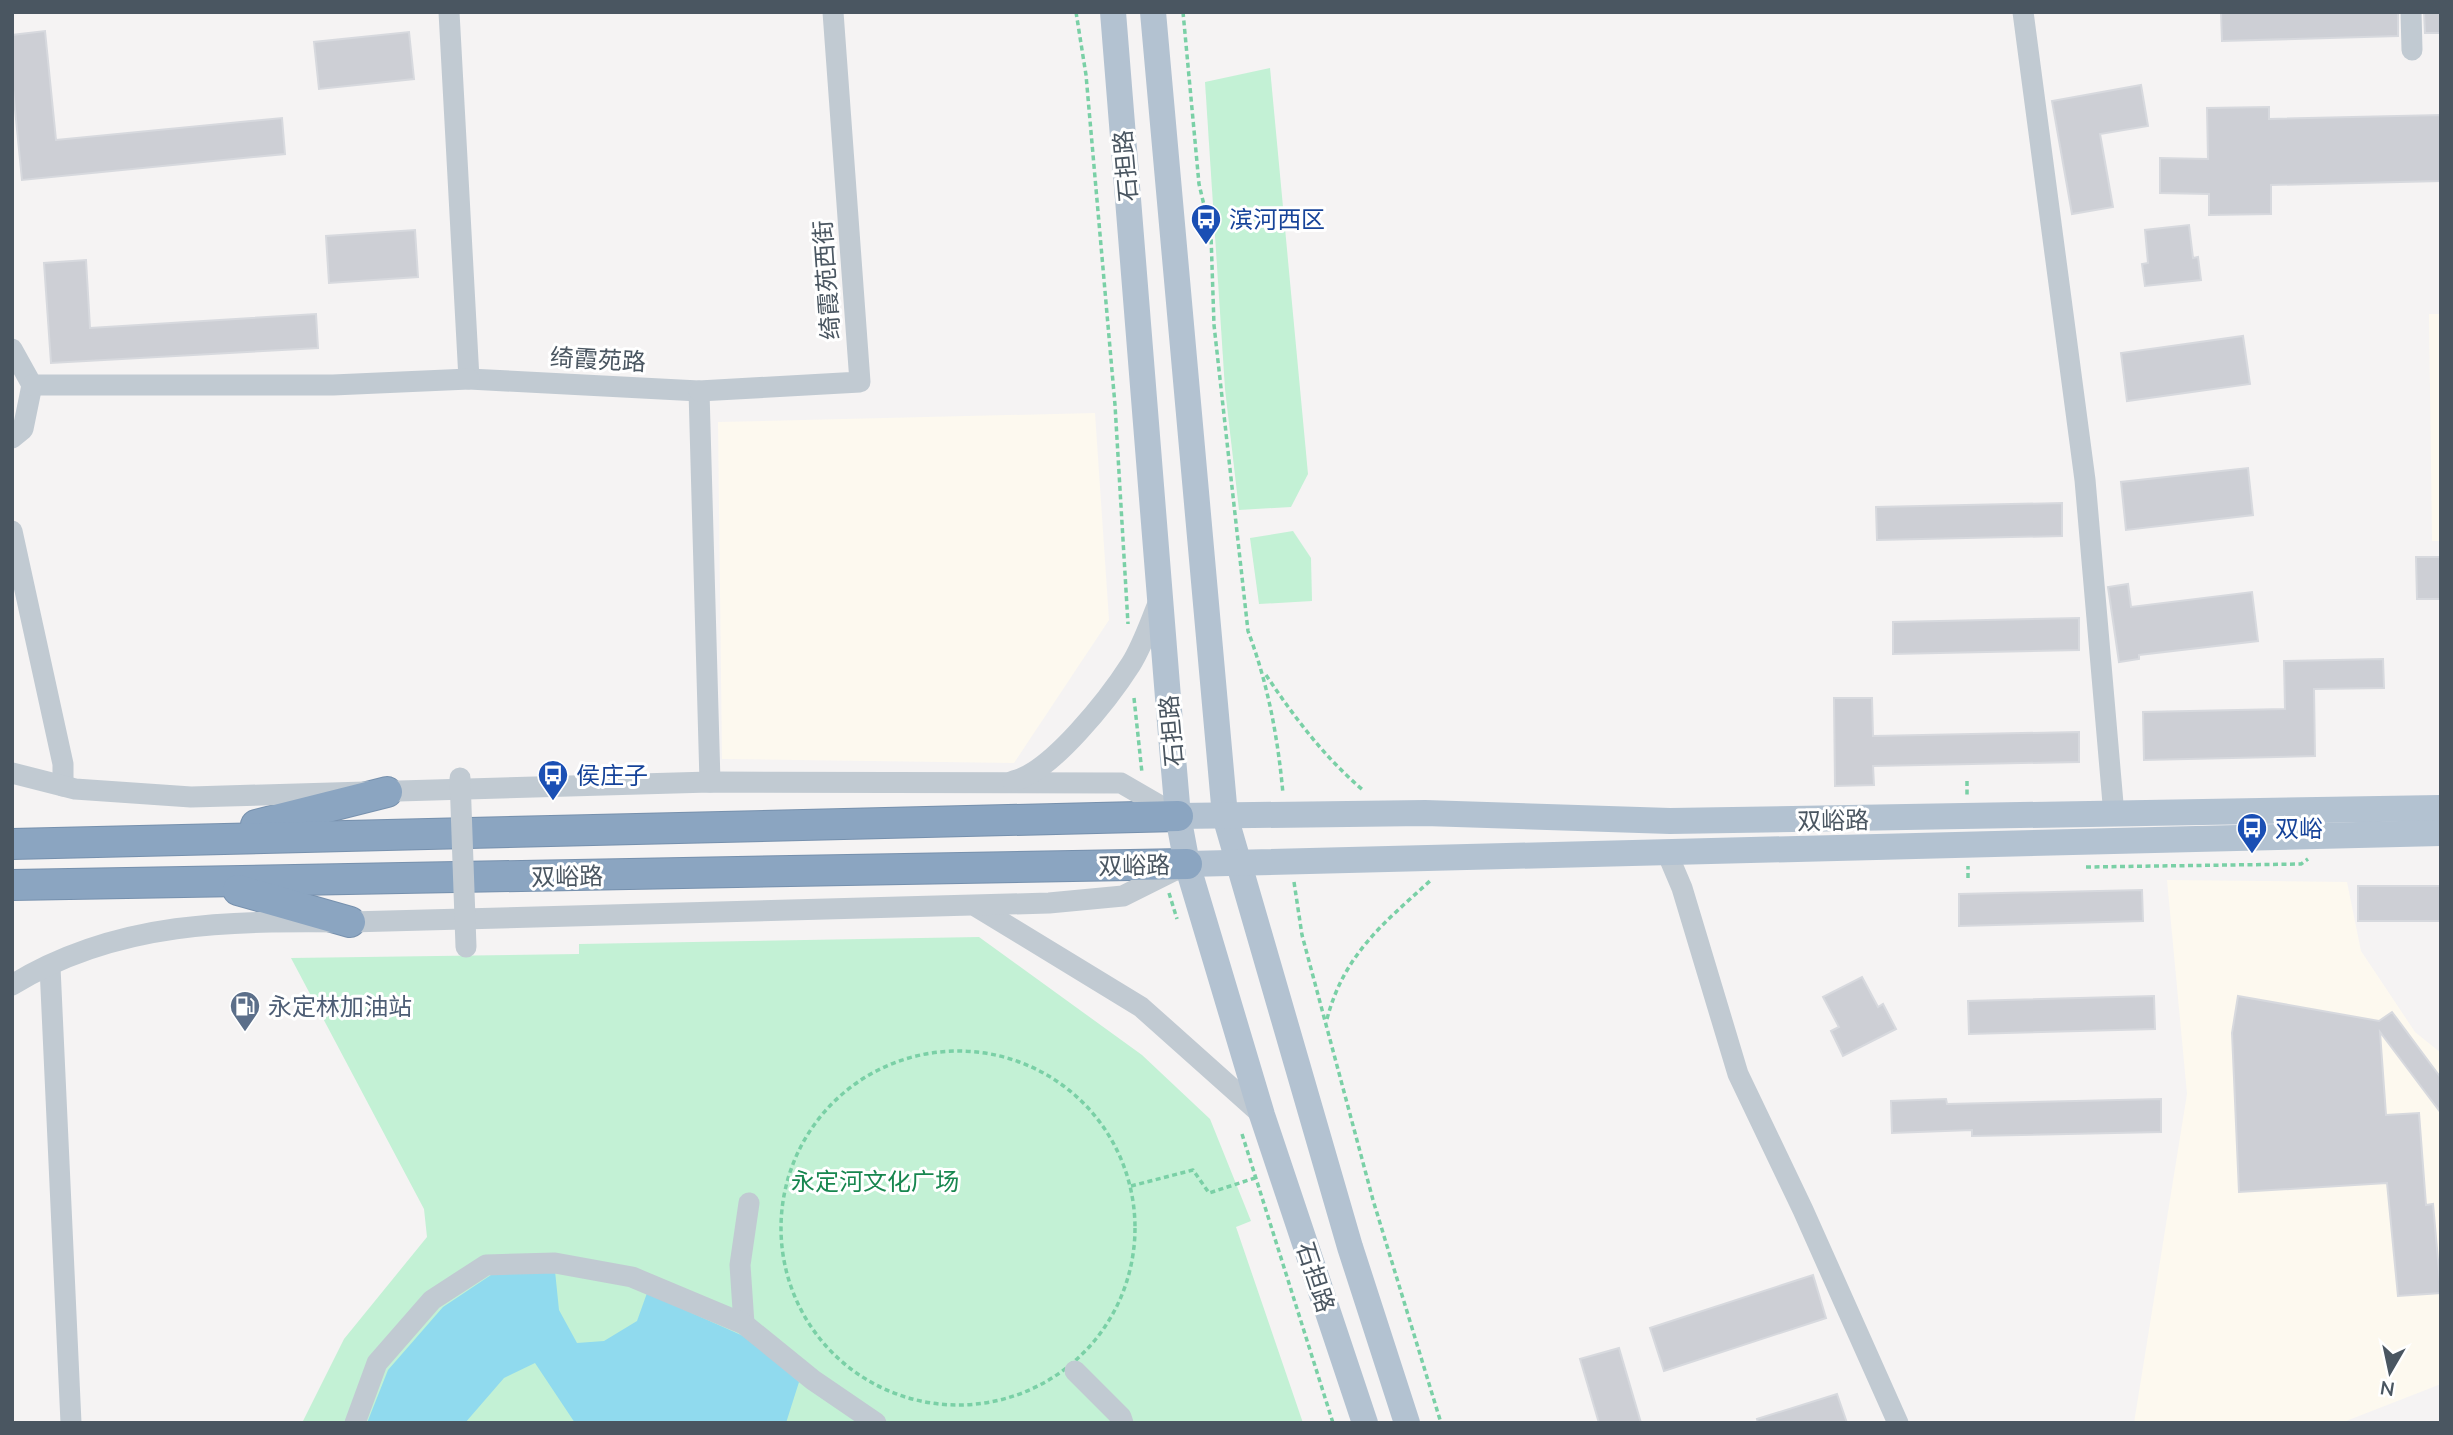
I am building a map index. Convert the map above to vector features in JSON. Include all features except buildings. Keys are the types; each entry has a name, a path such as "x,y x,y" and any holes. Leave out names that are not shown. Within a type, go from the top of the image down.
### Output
{"highway":[{"path":"205,838 387,792"},
{"name":"双峪路","path":"12,844 1178,816"},
{"path":"12,836 54,842"},
{"name":"双峪路","path":"12,885 1187,864"},
{"path":"208,881 350,922"}],"main road":[{"name":"石担路","path":"1113,12 1178,816 1187,864 1262,1115 1365,1423"},
{"name":"石担路","path":"1153,12 1225,816 1350,1247 1407,1423"},
{"name":"双峪路","path":"1178,816 1425,813 1684,821 2441,808"},
{"name":"双峪路","path":"1187,864 1668,855 2441,833"}],"street":[{"path":"449,12 469,379"},
{"name":"绮霞苑西街","path":"699,391 860,382 833,12"},
{"path":"2023,12 2085,480 2114,815"},
{"path":"2411,12 2412,50"},
{"path":"12,349 32,385 23,429 12,438"},
{"name":"绮霞苑路","path":"32,385 334,385 469,379 699,391"},
{"path":"699,391 710,782"},
{"path":"12,531 63,764 63,786"},
{"path":"1003,783 1028,778 1082,726 1132,663 1160,599"},
{"name":"双峪路","path":"12,773 63,786 191,797 710,782 1121,783 1178,816"},
{"path":"460,778 466,947"},
{"path":"1668,855 1682,888 1738,1074 1803,1209 1898,1423"},
{"name":"双峪路","path":"12,985 106,941 179,926 260,921 350,922 977,907 1123,896 1187,864"},
{"path":"977,907 1141,1007 1262,1115"},
{"path":"50,967 71,1423"},
{"path":"744,1324 740,1265 749,1203"},
{"path":"355,1423 377,1363 432,1300 486,1265 555,1263 632,1277 744,1324 813,1380 876,1423"},
{"path":"1075,1371 1121,1417 1123,1423"}],"path":[{"path":"1183,12 1199,184 1211,235 1214,325 1248,631 1263,671 1278,742 1286,815"},
{"path":"1263,671 1306,733 1329,760 1364,791 1376,795"},
{"path":"1326,1021 1339,982 1382,922 1455,858"},
{"path":"1291,862 1302,935 1373,1200 1441,1423"},
{"path":"975,1052 1028,1065 1074,1094 1110,1136 1131,1186 1136,1236 1126,1285 1104,1329 1070,1366 1033,1389 992,1402 949,1405 906,1398 867,1381 826,1348 797,1306 782,1256 781,1205 796,1153 827,1107 870,1074 921,1054 975,1052"},
{"path":"1131,1186 1193,1170 1209,1193 1255,1178"},
{"path":"862,1391 867,1381"}],"shaded area":[{"path":"2429,314 2441,314 2441,541 2432,541"},
{"path":"1095,413 1109,620 1014,763 722,759 718,422"},
{"path":"2167,880 2347,882 2361,951 2415,1032 2441,1053 2441,1384 2341,1423 2134,1423 2187,1094"}],"green space":[{"path":"1270,68 1308,474 1291,507 1239,510 1225,389 1205,82"},
{"path":"1293,531 1311,558 1312,601 1259,604 1250,538"},
{"name":"永定河文化广场","path":"979,937 1142,1055 1210,1119 1251,1221 1236,1227 1303,1423 302,1423 344,1339 427,1237 424,1209 291,958 579,954 579,944"}],"water":[{"path":"555,1271 559,1310 577,1343 604,1341 637,1321 647,1293 750,1339 799,1382 786,1423 575,1423 535,1363 504,1378 465,1423 367,1423 388,1370 443,1307 491,1275"}],"place":[{"name":"滨河西区","path":"1206,246"},
{"name":"侯庄子","path":"553,802"},
{"name":"双峪","path":"2252,855"},
{"name":"永定林加油站","path":"245,1033"}]}
